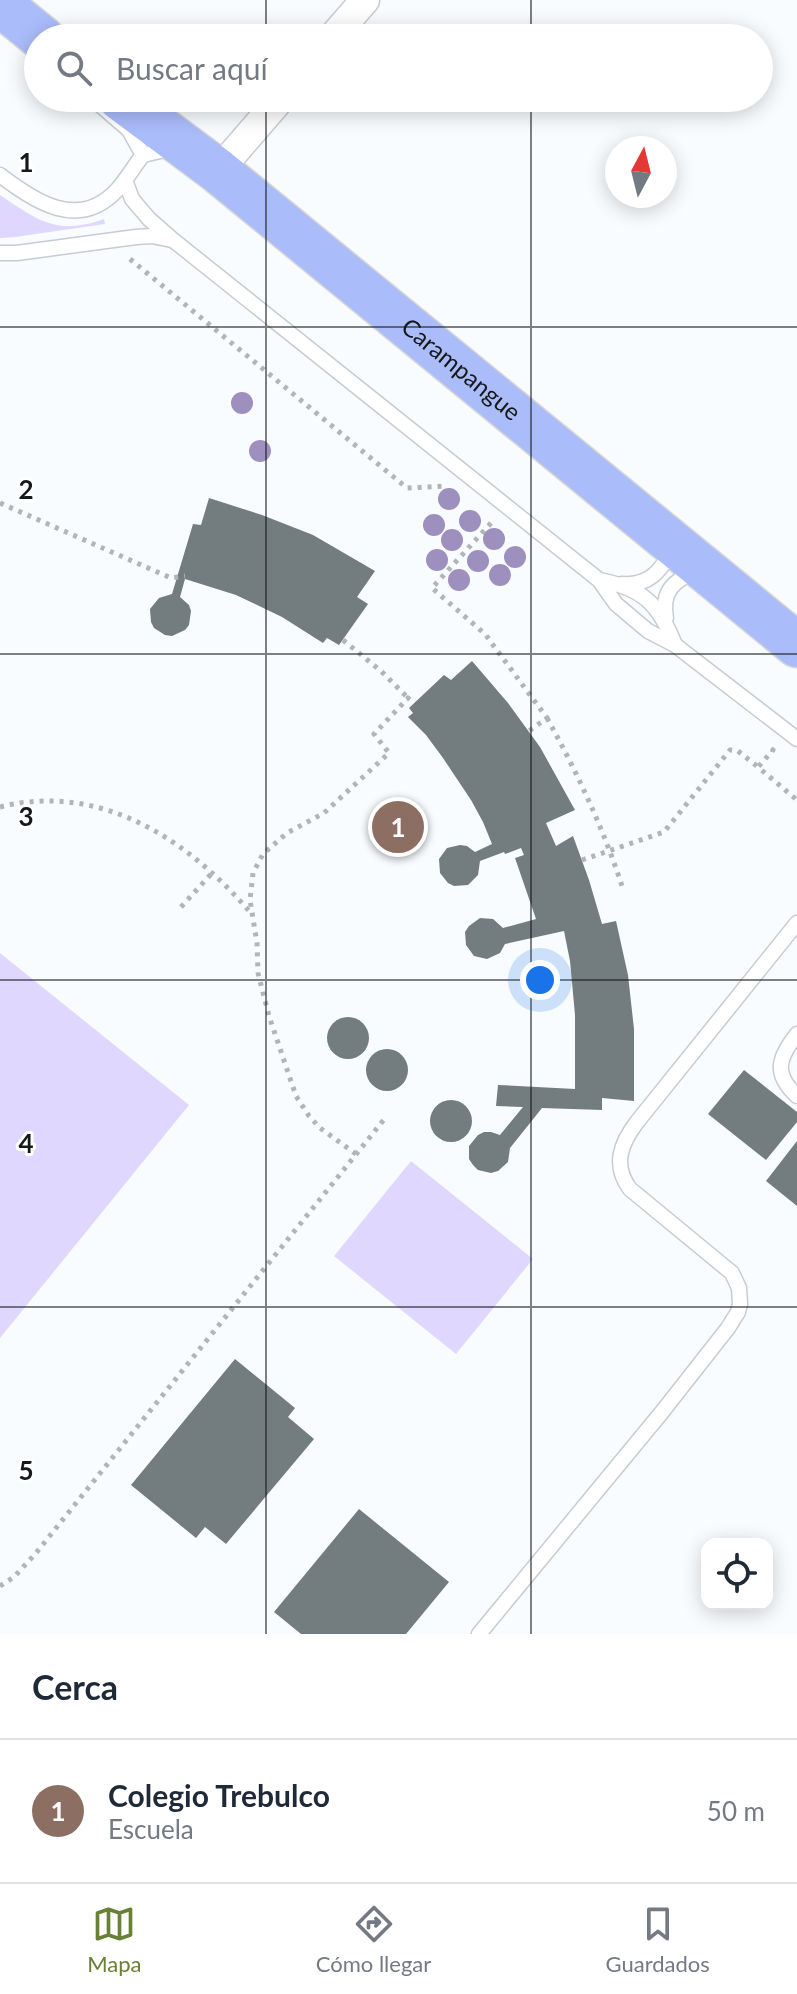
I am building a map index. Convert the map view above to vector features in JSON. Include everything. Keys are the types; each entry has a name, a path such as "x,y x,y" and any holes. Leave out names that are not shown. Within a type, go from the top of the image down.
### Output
{"main road":[{"path":"0,4 25,24"},
{"name":"Carampangue","path":"139,112 202,159 797,645"}],"street":[{"path":"344,24 365,0"},
{"path":"202,159 263,112"}],"lane":[{"path":"108,112 129,130 143,155"},
{"path":"143,155 202,159"},
{"path":"0,175 52,208 77,210 115,193 143,155"},
{"path":"125,180 132,199 173,240 599,580 616,604 648,631 675,645 797,739"},
{"path":"0,253 136,237 173,240"},
{"path":"599,580 632,585 648,580 663,565 690,556"},
{"path":"675,645 666,622 664,604 669,589 686,575 690,556"},
{"path":"619,584 647,599 666,622"},
{"path":"479,1634 662,1412 738,1312 739,1288 732,1273 630,1189 621,1172 620,1155 624,1139 797,923"},
{"path":"797,1034 784,1051 781,1071 785,1085 797,1096"}],"path":[{"path":"123,254 407,488 445,486 457,495"},
{"path":"0,503 171,578 185,576"},
{"path":"491,523 432,588 485,634 547,718 562,745 623,889"},
{"path":"343,640 411,701 374,734 389,753 324,813 287,833 263,854 253,873 250,900 258,973 296,1096 320,1128 356,1154"},
{"path":"529,731 547,718"},
{"path":"758,767 773,750 760,741"},
{"path":"582,860 664,832 730,750 738,751 797,800"},
{"path":"0,807 64,801 133,819 187,851 228,886 252,914"},
{"path":"181,907 212,873"},
{"path":"0,1586 14,1577 36,1553 386,1117"}],"shaded area":[{"path":"0,195 48,223 73,226 104,219 105,224 0,238"},
{"path":"0,953 189,1105 0,1338"},
{"path":"411,1161 533,1259 456,1354 334,1256"}],"building":[{"path":"209,498 313,535 375,571 357,597 368,604 339,645 327,638 323,643 282,617 236,595 185,579 180,597 191,611 189,625 172,636 154,628 150,609 159,598 172,594 193,524 201,525"},
{"path":"472,661 540,747 575,810 546,823 556,846 573,836 602,924 616,921 628,975 634,1029 634,1101 602,1098 602,1110 542,1108 510,1148 508,1162 491,1173 478,1170 473,1165 469,1159 469,1146 484,1132 500,1135 523,1107 496,1106 498,1085 575,1089 575,1015 564,931 505,944 500,953 487,959 474,956 466,945 465,932 480,918 493,919 503,928 536,919 515,858 524,855 521,848 480,861 478,875 468,885 454,886 440,873 439,859 447,848 467,846 475,852 492,844 471,800 426,735 408,717 413,713 409,708 444,675 451,680"},
{"path":"348,1017 363,1023 369,1038 363,1053 348,1059 333,1053 327,1038 333,1023"},
{"path":"387,1049 402,1055 408,1070 402,1085 387,1091 372,1085 366,1070 372,1055"},
{"path":"744,1070 797,1112 797,1122 766,1160 708,1114"},
{"path":"451,1100 466,1106 472,1121 466,1136 451,1142 436,1136 430,1121 436,1106"},
{"path":"797,1141 797,1206 766,1181"},
{"path":"235,1359 295,1408 288,1417 314,1439 226,1544 205,1527 196,1538 131,1485"},
{"path":"359,1509 449,1582 406,1634 301,1634 274,1612"}],"place":[{"name":"Colegio Trebulco","path":"398,827"}]}
